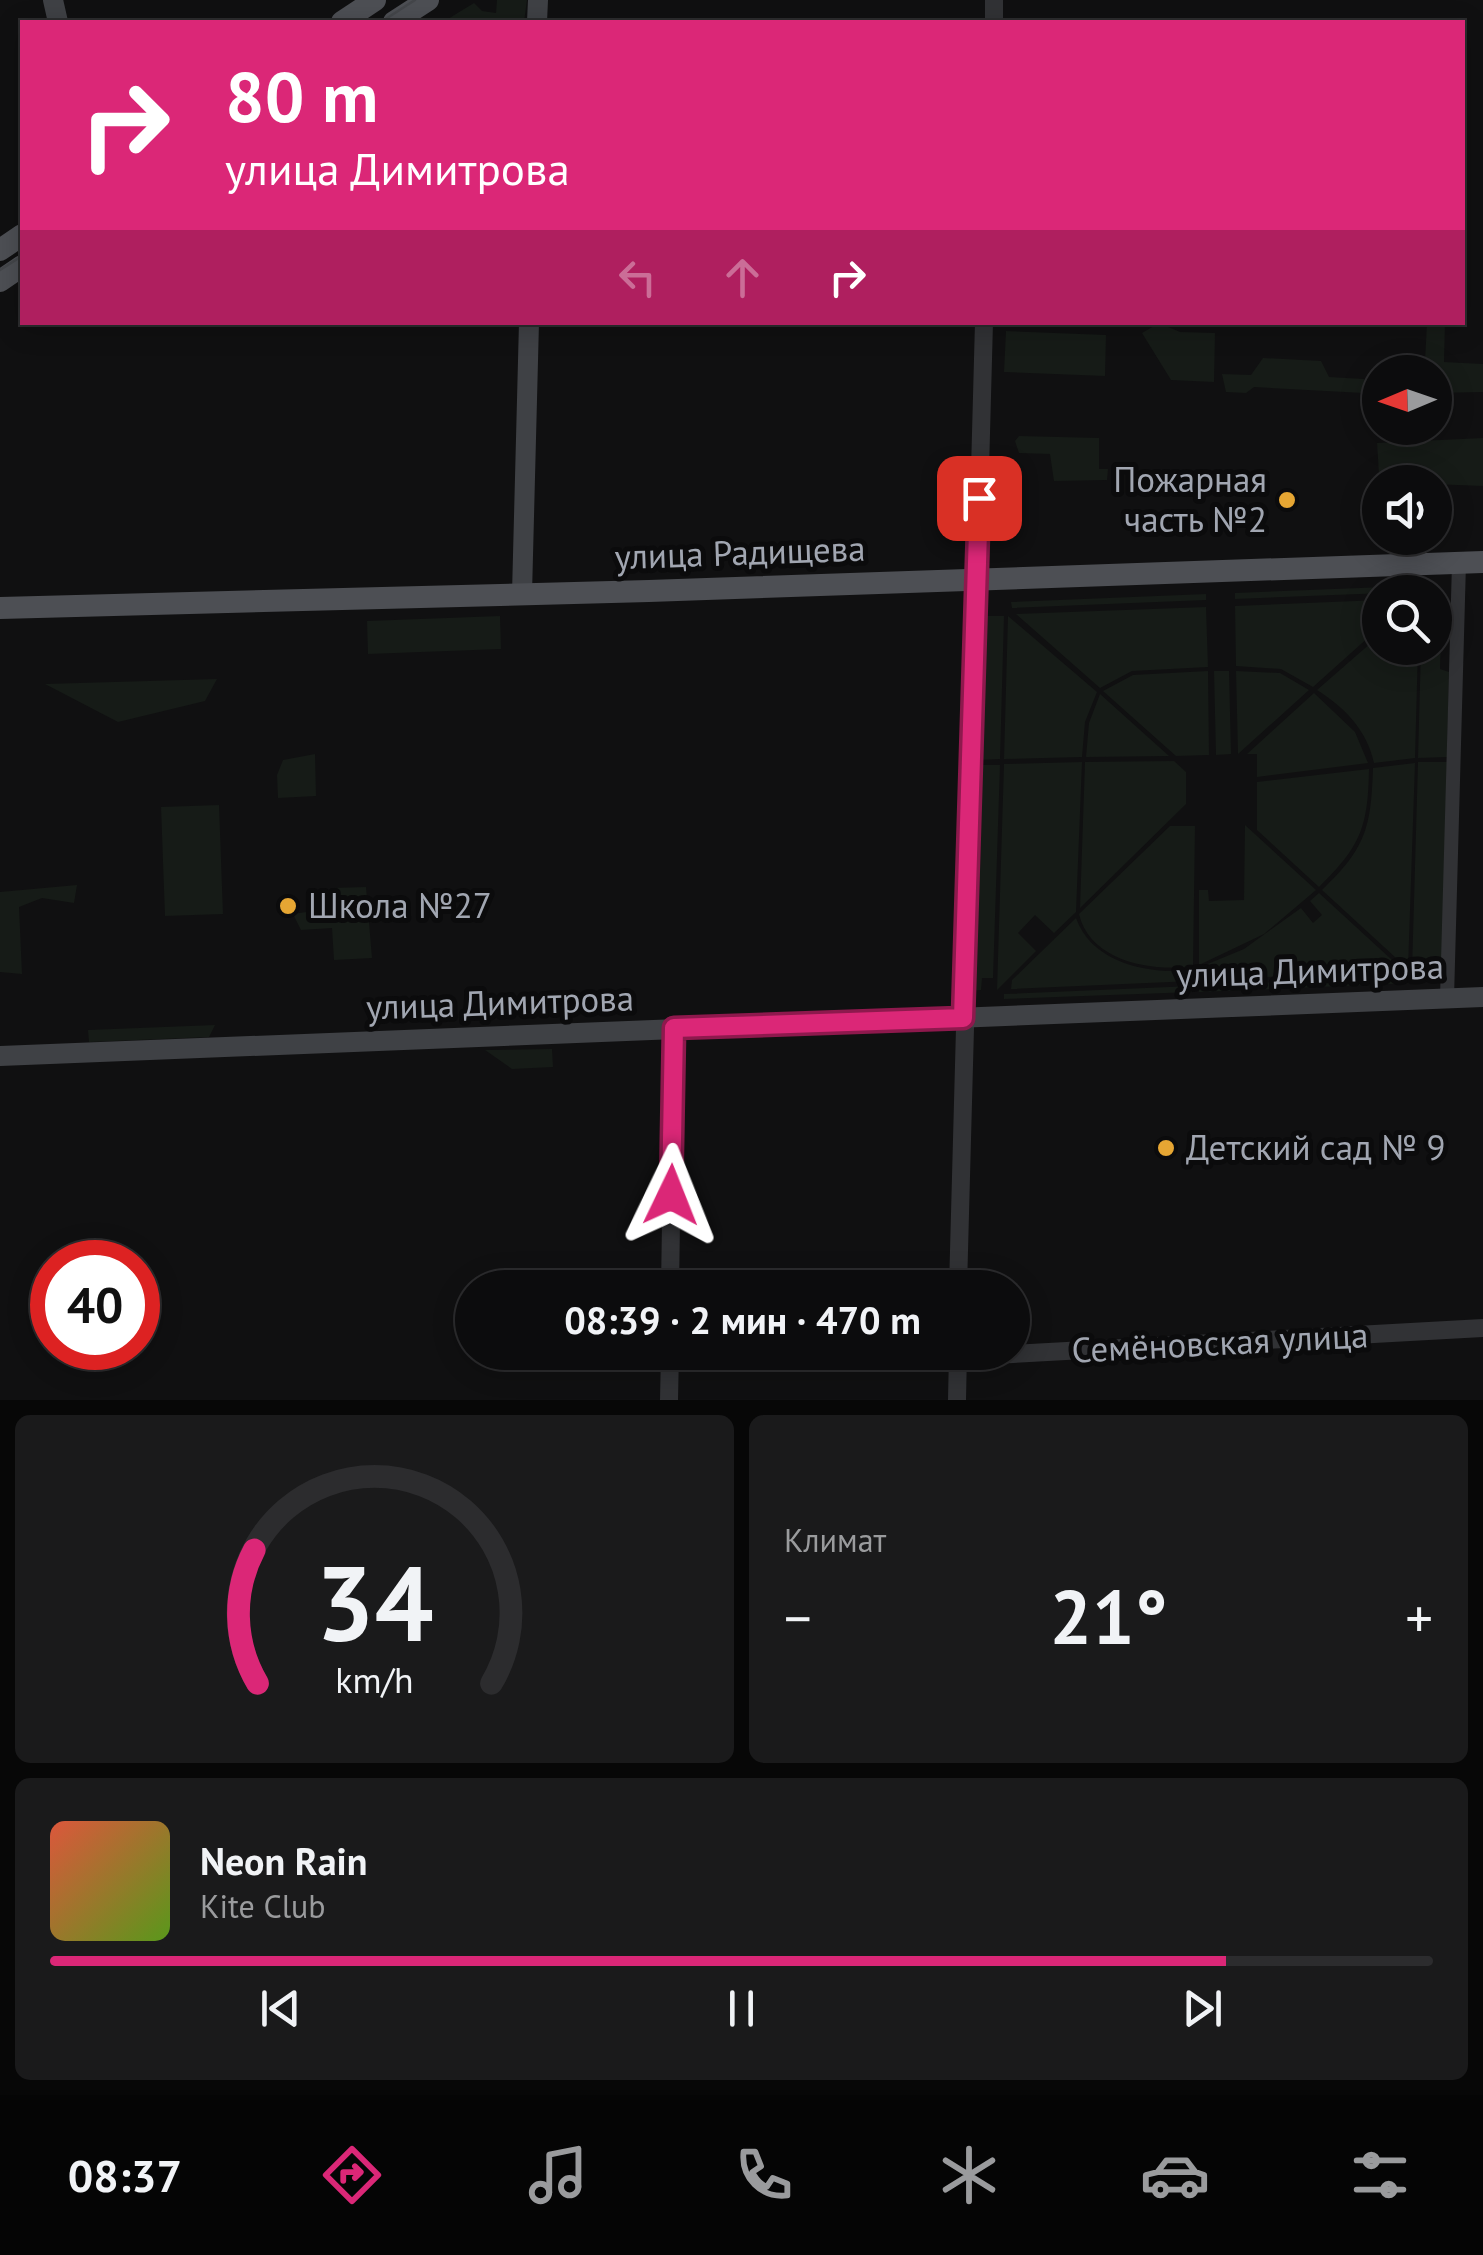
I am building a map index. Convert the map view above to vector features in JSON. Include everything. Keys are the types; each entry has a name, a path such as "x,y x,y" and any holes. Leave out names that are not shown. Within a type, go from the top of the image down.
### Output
{"main road":[{"path":"345,20 375,0"},
{"path":"397,20 428,0"},
{"path":"522,594 529,325"},
{"name":"улица Радищева","path":"0,608 1483,562"},
{"name":"улица Димитрова","path":"0,1056 1483,997"}],"street":[{"path":"958,1270 984,325"},
{"path":"1447,998 1459,562"},
{"path":"670,1270 674,1028"},
{"name":"Семёновская улица","path":"1030,1351 1483,1328"},
{"path":"670,1370 670,1400"},
{"path":"957,1400 958,1370"}],"shaded area":[{"path":"497,0 527,0 524,20 446,20 474,3 482,11 496,13"},
{"path":"1164,325 1180,332 1215,333 1214,382 1171,380 1142,333"},
{"path":"1427,325 1445,325 1444,355 1425,355"},
{"path":"1006,331 1106,335 1105,376 1004,372"},
{"path":"1263,358 1321,361 1329,377 1362,379 1362,393 1254,387 1246,393 1226,392 1222,374 1251,375"},
{"path":"1452,362 1483,364 1483,392 1452,393"},
{"path":"1019,436 1099,438 1099,469 1108,469 1107,480 1054,481 1050,454 1019,453 1015,441"},
{"path":"1483,438 1483,486 1452,485 1452,465 1378,465 1377,445 1452,445 1452,439"},
{"path":"1362,588 1362,594 1235,599 1235,593"},
{"path":"1206,594 1206,600 1012,608 1011,602"},
{"path":"1362,601 1362,643 1313,687 1281,669 1236,666 1235,606"},
{"path":"1206,607 1208,667 1132,671 1100,688 1016,614"},
{"path":"500,616 501,649 368,654 367,621"},
{"path":"982,616 1004,616 1000,759 977,760"},
{"path":"1008,616 1097,692 1085,722 1082,757 1004,759"},
{"path":"1362,651 1362,665 1418,665 1415,758 1374,763 1366,740 1353,721 1317,690"},
{"path":"1421,665 1440,665 1440,669 1449,672 1447,757 1418,758"},
{"path":"1208,671 1209,755 1176,756 1103,691 1133,675"},
{"path":"1214,671 1229,671 1231,754 1216,755"},
{"path":"1236,671 1280,673 1309,690 1238,754"},
{"path":"217,679 205,701 118,722 45,684"},
{"path":"1314,693 1355,732 1368,763 1257,777 1257,754 1247,754"},
{"path":"1100,694 1169,756 1086,757 1089,723"},
{"path":"315,754 316,796 278,798 277,775 283,760"},
{"path":"1174,761 1186,772 1186,804 1080,908 1085,762"},
{"path":"1082,762 1076,912 1054,933 1035,915 1018,933 1036,951 997,990 1004,764"},
{"path":"1418,762 1447,762 1442,965 1412,970"},
{"path":"1415,763 1408,969 1322,890 1348,862 1363,836 1373,768"},
{"path":"977,765 1000,765 993,978 982,978 981,990 969,991"},
{"path":"1369,769 1367,806 1359,834 1344,859 1319,887 1257,830 1257,782"},
{"path":"219,805 223,914 165,916 161,807"},
{"path":"1245,825 1316,890 1264,934 1199,965 1199,890 1208,890 1209,901 1244,900"},
{"path":"1170,826 1195,826 1193,966 1142,965 1109,953 1085,930 1079,914"},
{"path":"77,885 74,903 42,898 19,907 22,974 0,972 0,892"},
{"path":"366,887 372,958 334,960 332,928 301,930 293,914 320,910 332,888"},
{"path":"1319,893 1404,971 1198,980 1198,968 1244,949 1301,908 1313,923 1322,915 1310,901"},
{"path":"1076,918 1084,934 1109,956 1142,968 1193,970 1193,981 1011,989 1012,980"},
{"path":"1412,977 1412,983 1199,992 1199,985"},
{"path":"1193,986 1193,992 1004,999 1004,994"},
{"path":"215,1025 209,1037 89,1042 88,1030"},
{"path":"552,1049 553,1067 512,1069 485,1050"}],"tram line":[{"path":"384,20 415,0"},
{"path":"0,270 20,257"}],"place":[{"name":"Пожарная часть №2","path":"1287,500"},
{"name":"Школа №27","path":"288,906"},
{"name":"Детский сад № 9","path":"1166,1148"}],"route":[{"path":"671,1195 674,1028 963,1018 979,498"}]}
